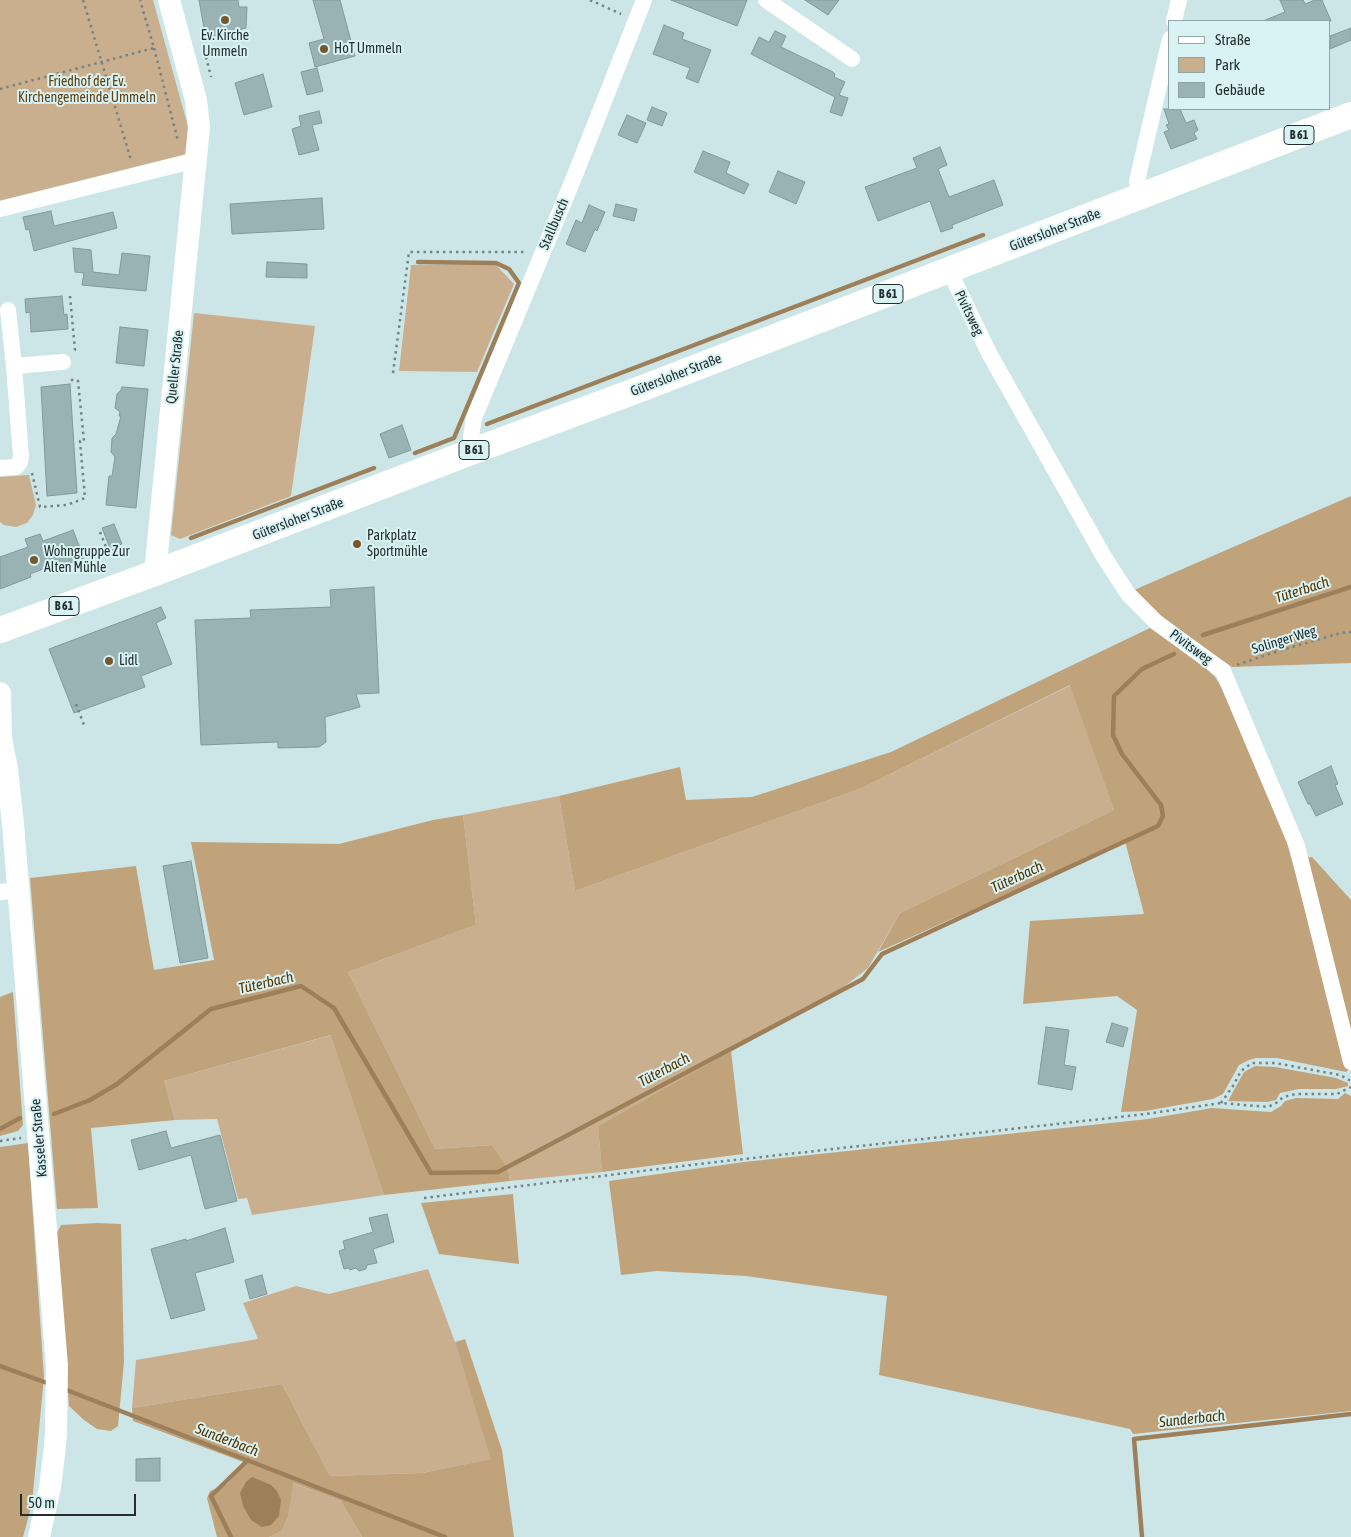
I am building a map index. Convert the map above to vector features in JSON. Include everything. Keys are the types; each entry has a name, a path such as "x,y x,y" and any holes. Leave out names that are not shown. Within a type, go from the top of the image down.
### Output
{"main road":[{"name":"Gütersloher Straße","path":"0,630 155,574 1351,115"}],"street":[{"name":"Queller Straße","path":"155,574 188,154 199,127 196,100 169,0"},
{"name":"Stallbusch","path":"476,450 472,437 474,418 644,0"},
{"path":"766,0 852,59"},
{"path":"1174,20 1179,0"},
{"path":"1140,197 1137,182 1168,48"},
{"path":"0,210 133,168 188,154"},
{"name":"Pivitsweg","path":"949,270 989,353 1104,557 1128,594 1156,622 1223,671 1297,846 1351,1062"},
{"path":"0,468 16,467 20,462 21,456 8,310"},
{"path":"14,366 63,362"},
{"name":"Kasseler Straße","path":"0,693 0,737 8,778 9,891 56,1366 56,1434 52,1471 39,1537"}],"path":[{"path":"83,0 133,168"},
{"path":"140,0 188,154"},
{"path":"590,0 636,21"},
{"path":"0,89 154,48"},
{"path":"133,168 139,159"},
{"path":"393,373 409,252 528,252 540,256"},
{"path":"16,467 32,473 40,507 67,505 85,498 80,441 84,441 78,380 73,381 64,369 62,351 75,350 70,296"},
{"path":"100,532 108,552 116,549"},
{"name":"Solinger Weg","path":"1223,671 1272,653 1351,632"},
{"path":"76,704 84,725"},
{"path":"1221,1103 1233,1086 1240,1071 1252,1063 1275,1063 1340,1075 1351,1081"},
{"path":"424,1198 699,1164 1146,1114 1221,1103 1268,1106 1278,1102 1283,1097 1296,1094 1337,1094 1351,1087"}],"green space":[{"name":"Friedhof der Ev. Kirchengemeinde Ummeln","path":"0,0 153,0 189,130 187,157 0,203"},
{"path":"495,264 514,284 477,372 399,371 411,265"},
{"path":"194,313 315,326 291,496 180,539 171,535"},
{"path":"29,475 36,505 33,515 27,523 16,527 4,525 0,522 0,477"},
{"path":"1071,685 1114,810 900,913 868,968 836,993 598,1126 602,1172 510,1181 508,1168 492,1145 435,1149 348,972 476,925 463,815 559,796 575,891 862,788"},
{"path":"332,1035 384,1195 252,1215 247,1198 238,1199 217,1119 175,1120 164,1081"},
{"path":"428,1269 455,1342 492,1459 422,1473 330,1476 282,1384 132,1408 136,1360 258,1339 243,1303 296,1286 329,1294"},
{"path":"292,1483 341,1501 362,1537 269,1537 282,1531 288,1517"}],"shaded area":[{"path":"1351,496 1351,663 1232,667 1160,617 1134,590"},
{"path":"1150,628 1200,663 1215,677 1225,693 1281,821 1349,1069 1346,1072 1277,1058 1256,1058 1239,1065 1223,1094 1213,1099 1145,1111 1121,1112 1137,1010 1117,996 1023,1004 1030,921 1144,914 1125,841 878,952 900,913 1114,810 1070,685 862,788 575,891 559,796 680,767 686,800 752,797 891,752"},
{"path":"463,815 476,925 348,972 435,1149 492,1145 508,1168 510,1181 384,1195 331,1035 164,1081 175,1120 91,1128 98,1208 57,1209 30,878 136,866 154,970 214,960 191,842 339,844 433,820"},
{"path":"1312,857 1351,900 1351,1041 1304,858"},
{"path":"13,992 23,1125 18,1131 0,1136 0,997"},
{"path":"731,1051 743,1154 602,1172 598,1126"},
{"path":"1255,1066 1275,1067 1336,1078 1348,1083 1348,1086 1336,1089 1299,1089 1280,1093 1276,1100 1267,1102 1228,1101 1244,1072"},
{"path":"1345,1093 1351,1096 1351,1411 1133,1434 1130,1429 879,1375 887,1296 746,1276 657,1271 621,1275 609,1181 744,1162 1148,1119 1212,1108 1271,1112 1285,1101 1296,1098 1338,1099"},
{"path":"28,1143 44,1377 32,1504 23,1537 0,1537 0,1147"},
{"path":"513,1194 519,1264 439,1254 421,1203"},
{"path":"121,1224 124,1362 118,1426 111,1431 97,1429 69,1406 56,1235 61,1225"},
{"path":"465,1339 502,1450 514,1537 362,1537 341,1501 293,1483 288,1517 282,1531 269,1537 217,1537 207,1498 210,1491 227,1484 246,1463 133,1421 132,1408 282,1384 330,1476 422,1473 491,1459 455,1342"},
{"path":"252,1477 271,1485 277,1491 281,1500 279,1516 271,1525 262,1527 251,1520 243,1506 240,1493 246,1482"}],"building":[{"name":"Ev. Kirche Ummeln","path":"199,0 238,0 239,7 247,7 246,28 242,29 230,41 210,37 205,33"},
{"path":"313,0 340,0 355,56 315,67 309,43 324,39"},
{"path":"671,0 747,0 737,26"},
{"path":"805,0 839,0 828,15"},
{"path":"1280,0 1303,0 1305,4 1315,0 1322,0 1331,20 1265,20 1285,12"},
{"path":"664,25 684,33 682,39 711,50 698,83 686,78 690,68 653,54"},
{"path":"1351,28 1351,40 1331,49 1331,36"},
{"path":"775,31 786,36 781,47 833,72 835,74 834,77 845,82 839,95 848,98 842,116 830,112 835,97 751,54 759,37 769,42"},
{"path":"317,68 323,91 307,95 301,72"},
{"path":"263,74 272,107 244,115 235,83"},
{"path":"652,107 667,113 662,126 647,120"},
{"path":"1164,109 1180,110 1186,123 1194,120 1198,130 1194,133 1197,139 1171,149 1164,132 1169,130 1166,125 1169,124"},
{"path":"319,111 322,123 312,125 319,150 299,155 292,129 301,126 299,116"},
{"path":"627,115 646,123 637,143 618,135"},
{"path":"940,147 947,165 938,169 949,197 994,180 1003,205 952,225 953,228 941,232 930,201 878,221 865,187 917,168 913,158"},
{"path":"703,151 730,162 726,173 749,184 744,194 694,172"},
{"path":"778,171 805,182 796,204 769,192"},
{"path":"322,198 324,229 232,234 230,204"},
{"path":"616,204 637,209 634,221 613,216"},
{"path":"589,205 605,212 585,252 566,244 576,220 582,223"},
{"path":"51,211 54,226 113,212 117,228 34,251 29,229 26,230 23,217"},
{"path":"73,248 91,250 93,272 119,275 122,253 150,256 146,291 82,285 84,273 75,272"},
{"path":"267,262 307,264 307,278 266,277"},
{"path":"62,296 64,315 67,314 68,329 31,332 30,312 26,313 25,299"},
{"path":"120,327 148,330 144,366 116,363"},
{"path":"70,384 77,493 47,496 41,387"},
{"path":"122,387 148,389 136,508 106,505 109,476 112,476 115,457 111,452 112,438 116,434 121,416 119,416 120,412 115,408 117,394"},
{"path":"402,425 411,450 389,458 380,434"},
{"path":"114,524 122,544 110,548 102,528"},
{"name":"Wohngruppe Zur Alten Mühle","path":"73,530 84,558 56,568 54,565 30,574 31,577 0,589 0,557 28,547 25,539 40,534 43,541"},
{"path":"374,587 379,693 356,694 360,707 325,717 326,742 319,747 278,748 278,742 201,745 195,620 251,618 250,610 331,607 330,590"},
{"path":"161,607 166,618 156,623 172,664 141,676 145,687 74,713 49,649"},
{"path":"1331,766 1338,784 1335,785 1343,804 1316,816 1298,782"},
{"path":"191,861 208,958 180,963 163,866"},
{"path":"1112,1023 1128,1028 1123,1047 1106,1042"},
{"path":"1046,1027 1069,1030 1064,1065 1076,1067 1072,1090 1038,1084"},
{"path":"166,1131 171,1148 220,1135 237,1201 205,1209 191,1155 139,1170 131,1140"},
{"path":"387,1214 394,1242 373,1249 377,1263 367,1265 366,1269 359,1271 356,1268 344,1269 339,1251 345,1249 343,1241 373,1232 369,1218"},
{"path":"225,1228 234,1262 195,1273 205,1310 171,1319 151,1249 186,1239 186,1241"},
{"path":"262,1275 267,1294 250,1299 245,1280"},
{"path":"160,1458 160,1481 136,1481 136,1459"}],"waterway":[{"path":"487,424 983,235"},
{"path":"415,453 454,438 519,283 509,269 496,263 418,262"},
{"path":"191,538 374,468"},
{"name":"Tüterbach","path":"1203,635 1351,587"},
{"name":"Tüterbach","path":"54,1114 90,1100 117,1084 211,1009 301,986 334,1008 431,1173 498,1172 863,979 882,954 1158,826 1163,816 1161,805 1122,754 1113,735 1114,696 1142,669 1174,654"},
{"name":"Tüterbach","path":"0,1129 20,1118"},
{"name":"Sunderbach","path":"0,1366 50,1384"},
{"name":"Sunderbach","path":"64,1389 445,1537"},
{"name":"Sunderbach","path":"1142,1537 1134,1439 1351,1414"},
{"path":"231,1537 211,1496 248,1460"}],"place":[{"name":"Ev. Kirche Ummeln","path":"225,20"},
{"name":"HoT Ummeln","path":"324,49"},
{"name":"Parkplatz Sportmühle","path":"357,544"},
{"name":"Wohngruppe Zur Alten Mühle","path":"34,560"},
{"name":"Lidl","path":"109,661"}]}
